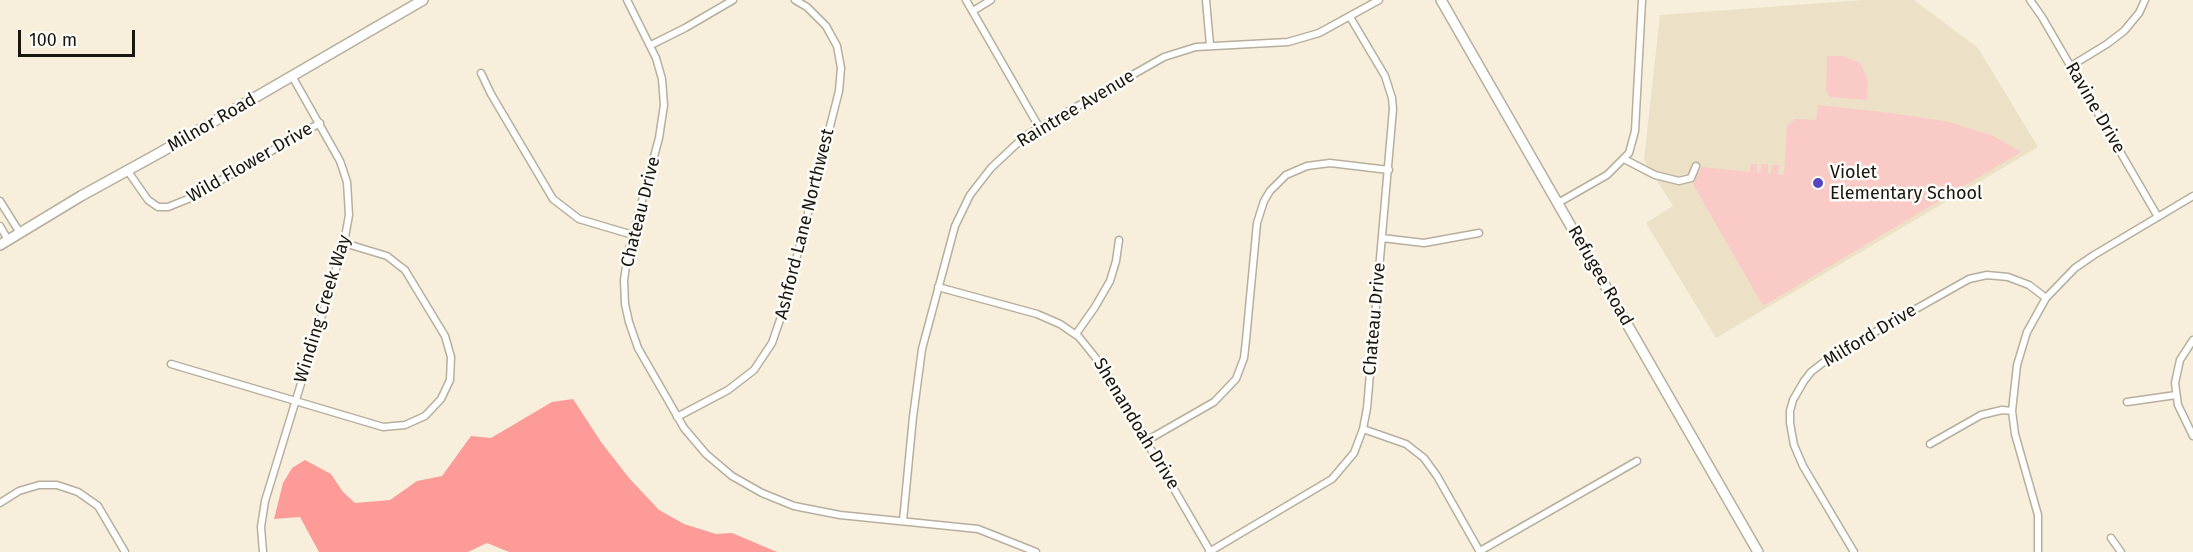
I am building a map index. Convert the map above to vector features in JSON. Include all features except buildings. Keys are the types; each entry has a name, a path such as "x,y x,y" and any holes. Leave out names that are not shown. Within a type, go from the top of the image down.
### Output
{"main road":[{"name":"Milnor Road","path":"4,243 423,0"},
{"name":"Refugee Road","path":"1442,0 1758,552"}],"street":[{"name":"Chateau Drive","path":"627,0 651,45 660,68 664,105 659,138 633,235 624,280 628,322 638,348 677,417 698,446 732,476 762,493 817,512 978,529 1036,552"},
{"path":"651,45 733,0"},
{"name":"Ashford Lane Northwest","path":"677,417 728,390 754,370 772,343 783,311 839,91 841,68 837,46 826,26 807,7 795,0"},
{"path":"966,0 1039,127"},
{"path":"972,11 992,0"},
{"path":"1206,0 1210,45"},
{"name":"Raintree Avenue","path":"903,521 918,371 938,287 955,226 970,195 991,168 1007,151 1039,127 1164,57 1185,49 1210,45 1288,42 1319,33 1379,0"},
{"path":"1558,203 1599,181 1616,169 1629,153 1635,131 1642,0"},
{"name":"Ravine Drive","path":"2030,0 2158,217"},
{"path":"2071,66 2124,31 2139,13 2145,0"},
{"name":"Chateau Drive","path":"1210,552 1332,479 1354,453 1363,429 1367,408 1393,109 1389,86 1378,62 1350,17"},
{"path":"482,73 491,94 554,198 579,219 633,235"},
{"name":"Winding Creek Way","path":"263,552 261,527 263,513 344,243 349,215 347,182 340,161 292,76"},
{"name":"Wild Flower Drive","path":"127,170 148,200 158,207 168,207 188,200 320,123"},
{"path":"1624,159 1655,175 1679,182 1690,178 1696,166"},
{"path":"1146,441 1214,402 1236,379 1244,358 1257,223 1270,191 1286,175 1307,166 1330,163 1389,170"},
{"path":"2038,552 2038,515 2015,434 2012,411 2013,388 2021,349 2032,322 2046,298 2084,261 2193,196"},
{"path":"0,201 21,233"},
{"path":"0,226 4,243"},
{"path":"1382,238 1424,243 1479,233"},
{"path":"1076,334 1110,282 1119,240"},
{"path":"171,363 383,427 394,427 425,416 434,408 448,387 452,370 449,348 440,326 412,279 398,264 387,256 344,243"},
{"name":"Milford Drive","path":"1854,552 1803,466 1794,445 1790,411 1793,400 1804,381 1811,372 1829,358 1969,279 1987,275 2008,277 2029,285 2046,298"},
{"name":"Shenandoah Drive","path":"938,287 1037,314 1076,334 1103,367 1210,552"},
{"path":"2193,340 2180,360 2176,395 2193,436"},
{"path":"2127,402 2176,395"},
{"path":"1930,444 1981,415 2002,410 2012,411"},
{"path":"1363,429 1406,444 1424,458 1437,476 1480,552 1637,461"},
{"path":"0,503 19,491 39,485 57,485 78,492 98,506 125,552"},
{"path":"2111,537 2121,552"}],"shaded area":[{"name":"Violet Elementary School","path":"1863,0 1914,0 1978,48 2038,147 1716,338 1646,223 1673,206 1644,160 1660,15"},
{"path":"1827,56 1843,56 1860,63 1868,80 1867,100 1830,97 1826,91"},
{"path":"1818,105 1950,122 1993,136 2021,152 1763,306 1693,184 1702,167 1750,172 1751,164 1757,164 1757,172 1760,173 1761,164 1768,164 1768,173 1771,174 1772,165 1779,165 1778,174 1784,175 1787,126 1795,119 1816,120"},
{"path":"573,399 601,442 629,478 659,510 684,524 716,534 732,533 777,552 509,552 487,543 468,552 319,552 300,517 274,519 283,483 292,468 305,460 331,474 343,492 355,503 390,500 417,481 442,476 471,436 491,438 552,402"}],"place":[{"name":"Violet Elementary School","path":"1818,183"}]}
